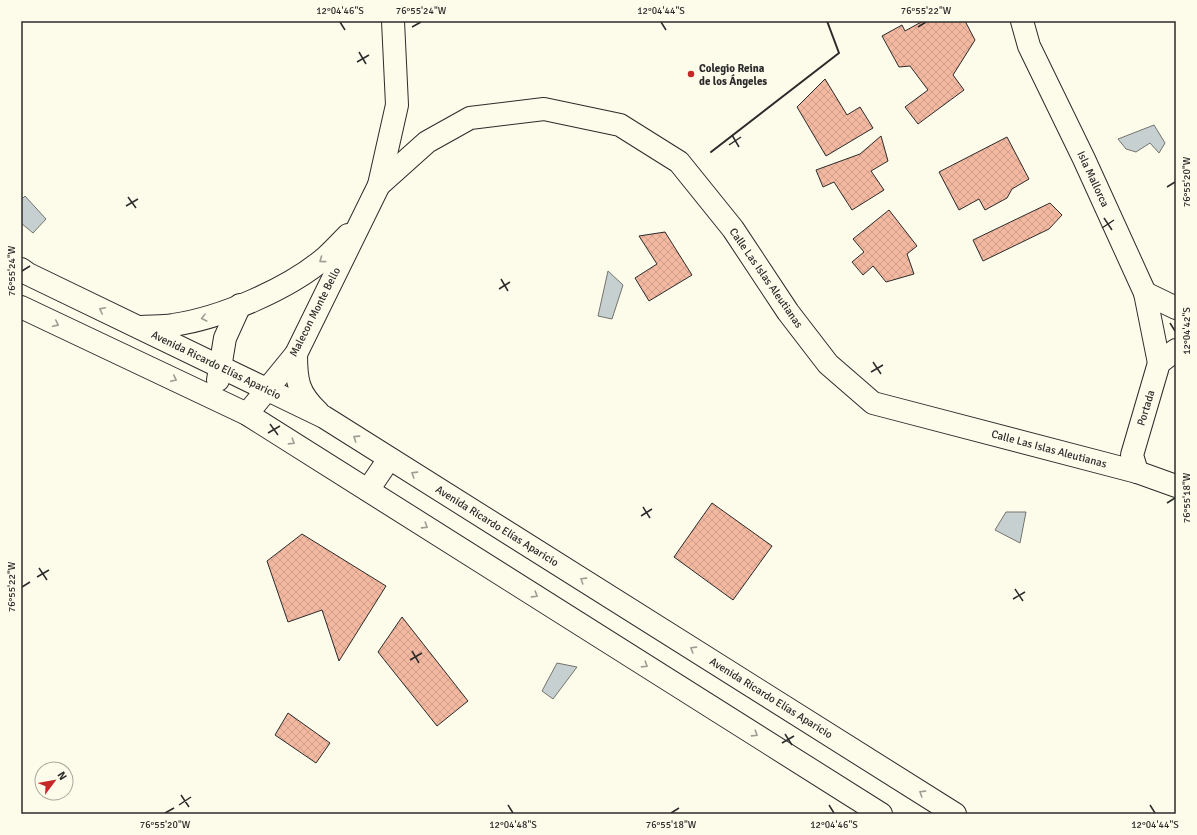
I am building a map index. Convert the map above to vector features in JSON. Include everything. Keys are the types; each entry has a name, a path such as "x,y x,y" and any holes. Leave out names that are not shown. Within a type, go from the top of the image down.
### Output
{"street":[{"name":"Malecon Monte Bello","path":"247,414 296,354 379,185 397,105 394,21"},
{"name":"Isla Mallorca","path":"1022,21 1029,46 1084,159 1145,293 1159,364"},
{"name":"Calle Las Islas Aleutianas","path":"379,185 427,142 470,118 544,109 620,125 679,162 733,228 788,312 828,364 874,403 1137,472 1176,486"},
{"name":"Malecon Monte Bello","path":"137,327 173,325 207,318 285,285 320,261 360,223"},
{"name":"Avenida Ricardo Elías Aparicio","path":"21,269 28,274 324,417 955,814"},
{"path":"1145,293 1176,308"},
{"path":"214,398 225,338 240,305"},
{"path":"21,307 247,414 881,814"},
{"path":"1159,364 1176,350"},
{"path":"296,354 296,378 306,400 324,417"},
{"name":"Portada","path":"1137,472 1132,455 1159,364"},
{"path":"368,490 389,459"}],"shaded area":[{"path":"1154,125 1165,143 1159,153 1150,143 1136,152 1126,149 1118,139"},
{"path":"25,196 46,219 33,233 21,223 21,200"},
{"path":"608,271 623,285 612,319 598,316"},
{"path":"1006,512 1026,512 1020,543 995,530"},
{"path":"557,663 577,667 553,699 542,691"}],"building":[{"path":"923,21 965,21 975,40 953,75 964,90 918,124 905,107 928,90 910,66 899,67 882,36 902,25 905,31"},
{"path":"825,79 847,115 860,107 873,128 826,156 797,107"},
{"path":"881,136 888,161 871,171 884,190 852,210 834,182 823,187 816,170 860,154"},
{"path":"1007,137 1029,179 1012,189 1007,198 985,210 979,199 959,210 939,172"},
{"path":"1050,203 1062,215 1049,229 983,261 973,240"},
{"path":"889,210 917,246 907,254 914,274 886,282 873,266 863,275 852,262 864,252 853,239"},
{"path":"665,232 692,275 649,301 635,278 657,264 639,236"},
{"path":"712,503 772,546 733,600 674,557"},
{"path":"302,534 386,586 339,661 322,610 288,622 267,561"},
{"path":"402,617 468,701 437,726 378,652"},
{"path":"288,713 330,743 316,763 275,735"}],"wall":[{"path":"711,152 839,53 827,21"}],"place":[{"name":"Colegio Reina de los Ángeles","path":"691,74"}]}
